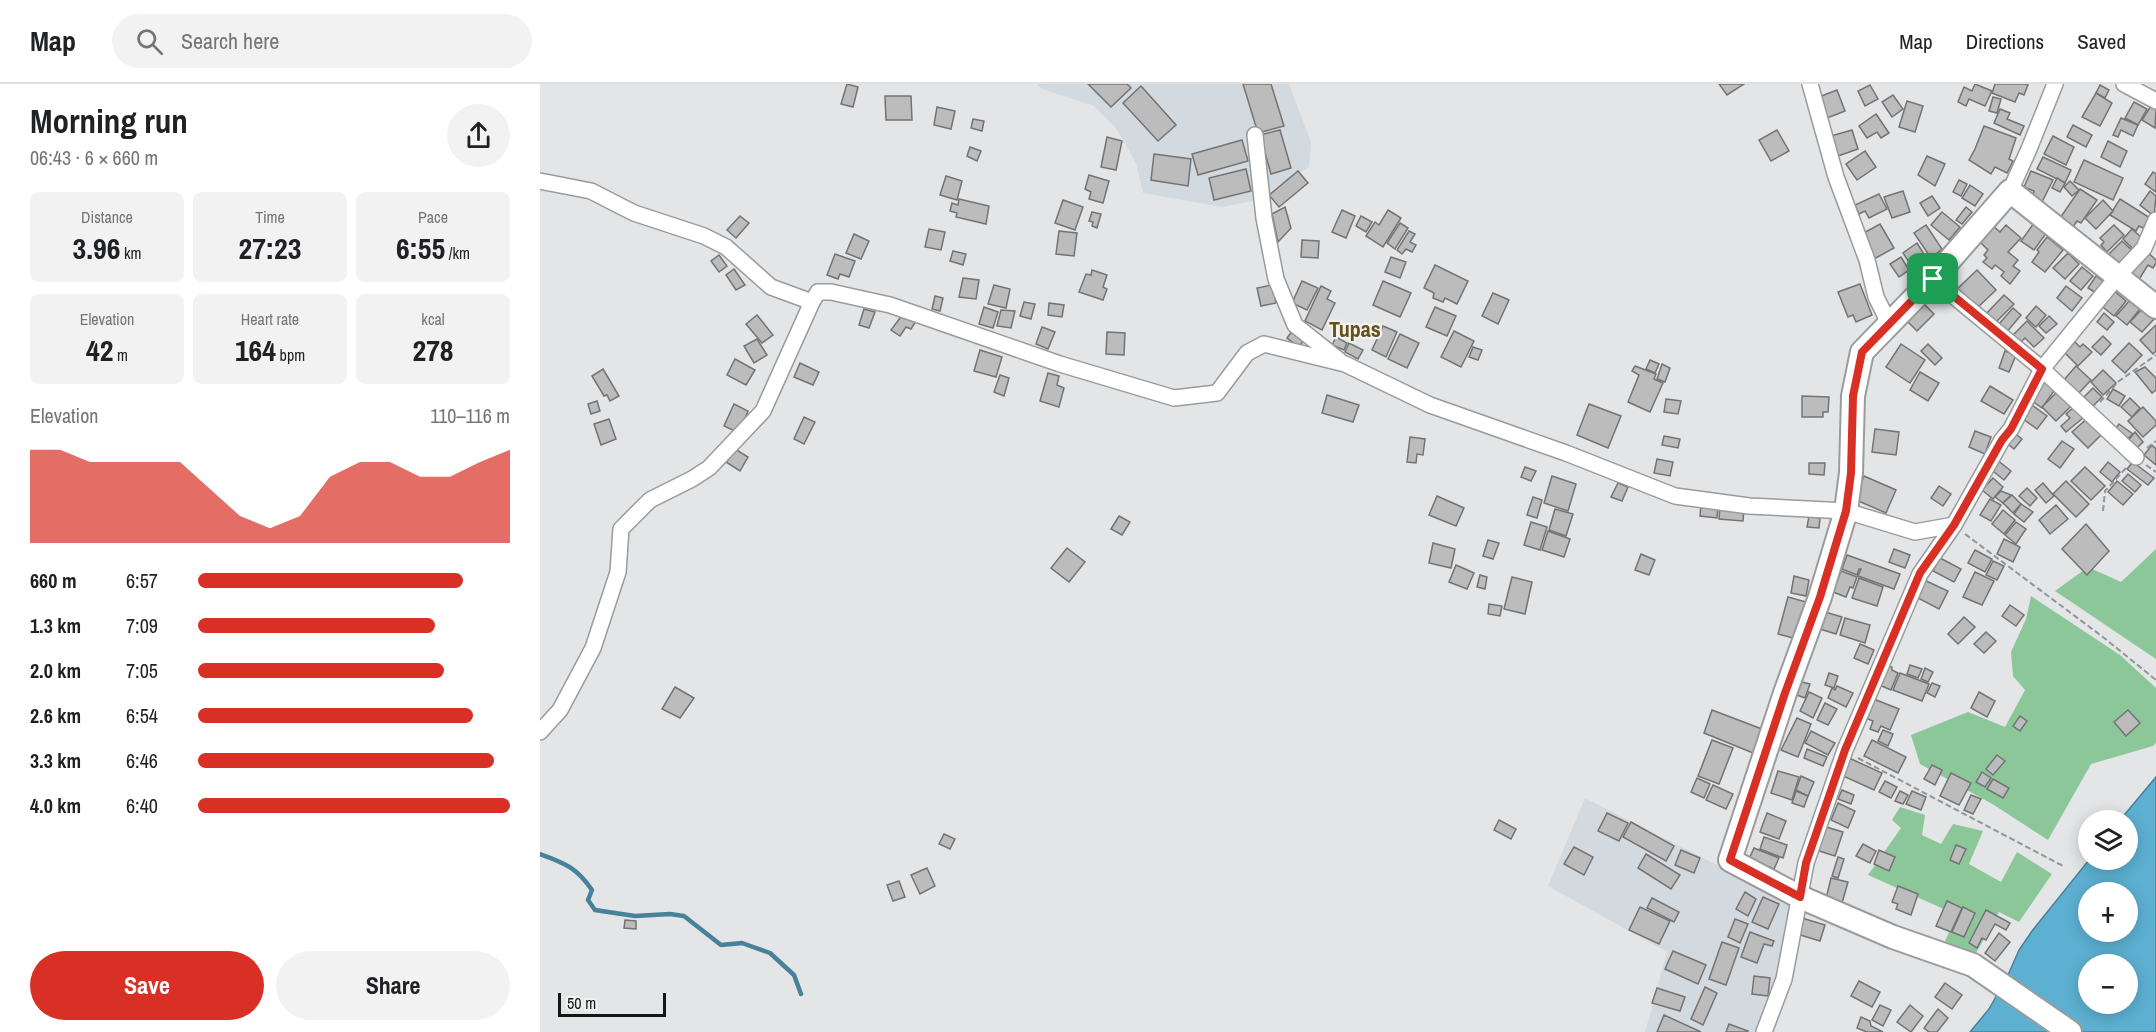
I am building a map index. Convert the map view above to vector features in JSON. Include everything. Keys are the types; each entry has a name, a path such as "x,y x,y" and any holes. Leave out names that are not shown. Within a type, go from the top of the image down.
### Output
{"main road":[{"path":"2070,1032 1995,978 1973,965 1893,938 1800,897 1730,860 1785,693 1820,597 1846,511 1851,473 1853,396 1862,352 1933,279 2010,191 2156,307"}],"street":[{"path":"1810,84 1836,177 1867,260 1876,297 1886,317 1884,329"},
{"path":"2010,191 2055,84"},
{"path":"2124,84 2156,100"},
{"path":"1255,135 1264,218 1276,279 1295,325 1345,364"},
{"path":"540,181 591,191 634,213 704,236 726,247 771,287 812,302"},
{"path":"1764,1032 1784,979 1806,863 1845,750 1920,573 1954,525 2002,440 2011,429 2042,369 2117,277 2144,248 2156,220"},
{"path":"1933,279 2042,369 2136,457"},
{"path":"540,732 560,710 593,648 618,572 621,529 650,500 709,468 763,411 818,292 831,292 890,306 1060,364 1174,398 1217,393 1247,353 1264,344 1345,364 1430,405 1566,453 1675,495 1749,506 1846,511 1915,532 1954,525"}],"path":[{"path":"2090,413 2119,381 2156,355"},
{"path":"2103,512 2105,491 2136,457 2156,441"},
{"path":"1954,525 2103,637 2156,680"},
{"path":"1845,750 2063,866"}],"shaded area":[{"path":"1037,84 1289,84 1311,142 1309,167 1253,201 1222,207 1143,193 1136,163 1116,128 1094,106 1042,89"},
{"path":"1585,798 1794,904 1774,988 1758,1032 1645,1032 1667,952 1548,886"}],"green space":[{"path":"2156,549 2156,659 2055,591 2088,567 2121,582"},
{"path":"2031,596 2120,655 2156,688 2156,743 2153,746 2091,764 2048,840 1994,805 1920,764 1911,735 1968,712 2005,727 2025,690 2013,676 2011,652 2026,619"},
{"path":"1900,807 1925,815 1922,835 1941,844 1953,824 1983,831 1969,864 2001,882 2017,852 2052,874 2019,922 1999,912 1975,955 1945,941 1957,915 1868,875 1901,828 1892,820"}],"water":[{"path":"2156,777 2156,1032 1970,1032 1989,1009 2019,950 2081,870 2138,870 2138,810 2128,810"}],"building":[{"path":"847,84 858,87 853,107 841,104"},
{"path":"1088,84 1127,84 1131,88 1111,107"},
{"path":"1243,84 1271,84 1284,126 1258,133"},
{"path":"1719,84 1744,84 1727,95"},
{"path":"1975,84 1992,91 1985,106 1969,99 1966,106 1958,102 1964,87 1972,91"},
{"path":"1995,84 2028,85 2024,95 2019,93 2015,102 1992,93"},
{"path":"1870,85 1878,99 1865,106 1858,91"},
{"path":"2100,85 2109,90 2105,98 2096,93"},
{"path":"1141,86 1176,125 1158,141 1123,103"},
{"path":"1837,90 1845,111 1827,118 1819,97"},
{"path":"2096,93 2112,103 2100,126 2082,117"},
{"path":"1893,95 1903,109 1892,117 1882,102"},
{"path":"885,96 911,96 912,120 886,120"},
{"path":"1993,97 2001,99 1997,113 1989,111"},
{"path":"1907,101 1923,106 1915,132 1899,127"},
{"path":"2134,102 2147,109 2138,125 2125,118"},
{"path":"2151,106 2156,109 2155,128 2142,120"},
{"path":"937,107 955,111 951,129 934,125"},
{"path":"2000,109 2010,113 2007,119 2024,126 2020,135 1994,123"},
{"path":"1876,114 1889,133 1881,138 1877,132 1867,138 1859,126"},
{"path":"2121,118 2138,125 2133,136 2121,130 2118,137 2113,135"},
{"path":"973,119 984,121 982,131 971,128"},
{"path":"2073,125 2092,135 2086,147 2067,137"},
{"path":"1984,126 2016,138 2009,159 2013,161 2007,173 1995,167 1991,174 1969,160"},
{"path":"1280,130 1291,168 1271,174 1260,135"},
{"path":"1777,130 1789,151 1771,161 1759,140"},
{"path":"1852,130 1858,149 1838,156 1831,136"},
{"path":"2053,136 2074,147 2066,165 2044,154"},
{"path":"1107,137 1122,141 1116,170 1101,167"},
{"path":"1242,140 1248,161 1198,175 1192,154"},
{"path":"2108,141 2127,151 2120,167 2101,157"},
{"path":"970,147 981,151 977,161 967,156"},
{"path":"1865,151 1876,167 1857,180 1846,164"},
{"path":"1154,154 1191,159 1188,186 1151,180"},
{"path":"1927,156 1945,164 1935,186 1918,175"},
{"path":"2043,157 2071,170 2065,183 2037,169"},
{"path":"2084,160 2123,178 2113,200 2074,182"},
{"path":"1246,169 1251,191 1214,200 1209,178"},
{"path":"1298,171 1308,183 1279,207 1269,195"},
{"path":"2031,171 2053,180 2042,202 2032,197 2034,191 2024,187"},
{"path":"2153,172 2156,174 2156,192 2145,184"},
{"path":"1089,175 1109,181 1103,203 1089,199 1091,192 1085,189"},
{"path":"946,176 962,181 957,200 940,195"},
{"path":"2057,178 2065,183 2060,192 2052,188"},
{"path":"1959,180 1967,184 1961,196 1953,192"},
{"path":"2070,181 2079,190 2072,196 2064,187"},
{"path":"1970,185 1983,194 1975,206 1962,198"},
{"path":"2080,189 2097,200 2081,223 2077,221 2073,227 2060,218"},
{"path":"1903,191 1910,212 1892,218 1884,197"},
{"path":"2150,191 2156,196 2154,216 2140,205"},
{"path":"1879,194 1887,209 1869,218 1865,211 1859,214 1855,205"},
{"path":"1932,196 1940,208 1928,216 1920,203"},
{"path":"959,199 989,206 986,224 956,217 957,213 950,211 952,203 958,205"},
{"path":"2120,199 2150,218 2143,228 2139,226 2136,231 2110,215"},
{"path":"1063,200 1083,207 1075,230 1055,223"},
{"path":"2103,200 2113,211 2096,229 2085,218"},
{"path":"1285,207 1291,228 1278,242 1272,214"},
{"path":"1966,207 1972,212 1962,224 1956,220"},
{"path":"1342,210 1355,216 1346,238 1332,232"},
{"path":"1388,210 1401,218 1383,247 1366,236 1375,222 1379,225"},
{"path":"1092,212 1101,214 1097,228 1092,226 1093,222 1089,221"},
{"path":"1942,212 1960,227 1949,240 1931,225"},
{"path":"740,216 749,223 736,238 727,230"},
{"path":"1361,216 1372,222 1366,232 1356,226"},
{"path":"1400,223 1408,228 1395,249 1387,243"},
{"path":"2034,223 2047,232 2034,250 2021,241"},
{"path":"1880,224 1894,248 1874,259 1860,235"},
{"path":"1926,225 1942,249 1931,258 1914,233"},
{"path":"1992,225 2000,232 2006,225 2021,238 2008,252 2018,260 2013,266 2020,271 2010,284 2001,276 2004,272 1995,265 1992,269 1983,262 1987,258 1984,255 1988,250 1979,241"},
{"path":"2114,225 2124,235 2107,252 2101,245 2104,242 2100,238"},
{"path":"929,229 945,232 941,250 925,247"},
{"path":"2132,229 2143,239 2133,249 2123,239"},
{"path":"1059,231 1077,233 1074,256 1056,254"},
{"path":"1409,231 1415,234 1410,242 1416,245 1412,252 1406,249 1402,254 1397,250"},
{"path":"854,234 869,241 861,259 846,253"},
{"path":"2047,237 2063,250 2045,272 2032,262 2039,252 2037,250"},
{"path":"1302,240 1319,241 1318,258 1301,257"},
{"path":"2122,241 2136,254 2121,269 2108,255"},
{"path":"1917,243 1927,259 1913,268 1903,253"},
{"path":"2145,250 2156,260 2156,263 2153,268 2148,265 2138,281 2125,271"},
{"path":"953,251 966,254 963,265 950,261"},
{"path":"2068,253 2079,264 2065,279 2053,268"},
{"path":"835,254 855,261 849,277 840,274 838,279 827,275"},
{"path":"719,255 727,266 719,272 711,261"},
{"path":"1391,257 1406,262 1400,278 1385,272"},
{"path":"1901,257 1909,270 1899,277 1890,264"},
{"path":"1435,265 1468,281 1457,304 1445,298 1443,302 1433,298 1434,293 1424,288"},
{"path":"2082,267 2093,276 2081,290 2070,281"},
{"path":"734,269 745,285 736,290 726,275"},
{"path":"1092,270 1107,275 1103,287 1107,289 1103,300 1079,292 1086,274 1091,275"},
{"path":"1977,270 1996,290 1975,310 1956,290"},
{"path":"2096,276 2107,284 2096,293 2088,288"},
{"path":"963,278 979,280 976,299 959,297"},
{"path":"1302,281 1318,288 1307,310 1292,303"},
{"path":"1383,281 1411,293 1400,317 1373,305"},
{"path":"1860,284 1872,315 1856,322 1853,315 1848,317 1838,292"},
{"path":"994,285 1010,289 1006,308 988,304"},
{"path":"1272,285 1276,303 1261,306 1257,288"},
{"path":"1321,286 1331,291 1327,299 1335,303 1322,330 1305,321"},
{"path":"2066,286 2082,298 2072,311 2057,298"},
{"path":"2112,289 2126,301 2114,316 2099,304"},
{"path":"1493,293 1509,300 1498,324 1482,316"},
{"path":"2004,295 2014,304 1995,323 1986,314"},
{"path":"935,296 943,298 940,311 932,309"},
{"path":"1920,300 1934,314 1917,331 1903,317"},
{"path":"2130,300 2140,309 2127,325 2116,316"},
{"path":"1024,302 1035,304 1031,319 1020,316"},
{"path":"1049,303 1064,305 1062,317 1048,315"},
{"path":"2036,306 2046,315 2036,327 2026,318"},
{"path":"984,307 998,312 993,328 979,324"},
{"path":"1435,307 1456,316 1447,336 1426,327"},
{"path":"2013,308 2021,315 2006,333 1998,325"},
{"path":"2143,308 2154,319 2142,332 2130,322"},
{"path":"864,309 875,312 869,328 859,325"},
{"path":"1001,310 1015,311 1011,328 997,326"},
{"path":"2104,313 2114,322 2107,330 2097,322"},
{"path":"903,314 916,321 911,329 906,327 900,336 891,330"},
{"path":"757,315 773,335 762,343 746,324"},
{"path":"2049,316 2057,324 2046,333 2039,326"},
{"path":"2027,321 2044,338 2034,347 2025,338 2020,343 2013,335"},
{"path":"2156,325 2156,351 2153,354 2140,340"},
{"path":"1383,326 1397,332 1386,357 1372,350"},
{"path":"1042,327 1055,332 1048,349 1036,344"},
{"path":"1292,331 1304,340 1299,347 1287,338"},
{"path":"1454,331 1474,341 1461,367 1441,357"},
{"path":"1107,332 1125,333 1124,355 1106,354"},
{"path":"1400,334 1419,343 1407,368 1388,359"},
{"path":"2103,336 2111,344 2101,355 2092,347"},
{"path":"1336,337 1347,343 1344,350 1332,345"},
{"path":"757,339 767,355 754,363 744,346"},
{"path":"2075,342 2080,347 2083,344 2092,352 2078,366 2064,352"},
{"path":"1349,343 1363,350 1358,359 1345,352"},
{"path":"2129,343 2142,355 2125,373 2112,361"},
{"path":"1901,344 1925,360 1910,383 1886,367"},
{"path":"1928,344 1942,358 1935,365 1921,351"},
{"path":"1473,347 1482,350 1478,360 1469,357"},
{"path":"980,350 1002,357 996,377 974,371"},
{"path":"2005,351 2016,355 2009,372 1999,368"},
{"path":"735,359 755,370 746,385 727,375"},
{"path":"1650,360 1659,364 1655,373 1646,369"},
{"path":"800,363 819,372 813,385 794,377"},
{"path":"1662,364 1670,368 1665,382 1657,379"},
{"path":"1635,366 1656,374 1654,379 1663,383 1650,412 1628,402 1639,375 1632,371"},
{"path":"2076,366 2091,380 2078,394 2063,381"},
{"path":"2145,367 2156,378 2156,390 2152,393 2135,372"},
{"path":"603,369 619,396 610,401 607,395 604,396 592,376"},
{"path":"2103,370 2116,383 2103,395 2091,382"},
{"path":"1920,372 1939,383 1928,401 1910,390"},
{"path":"1048,373 1059,376 1057,385 1064,388 1059,407 1040,401"},
{"path":"1000,375 1009,378 1004,396 994,392"},
{"path":"2042,378 2056,388 2042,408 2028,398"},
{"path":"1990,386 2013,400 2004,414 1981,401"},
{"path":"2093,388 2102,397 2090,409 2081,400"},
{"path":"2113,389 2125,396 2119,406 2107,399"},
{"path":"2058,391 2072,405 2056,421 2042,407"},
{"path":"1327,395 1359,405 1353,422 1322,413"},
{"path":"1802,396 1829,397 1828,412 1823,412 1823,417 1802,417"},
{"path":"2130,398 2140,408 2132,417 2121,407"},
{"path":"1666,399 1681,401 1678,414 1664,412"},
{"path":"597,401 600,411 591,414 588,404"},
{"path":"2029,403 2047,416 2037,429 2019,416"},
{"path":"734,404 748,411 739,433 724,426"},
{"path":"1589,404 1621,416 1608,448 1577,435"},
{"path":"2074,407 2083,418 2066,432 2061,426 2070,418 2066,414"},
{"path":"2143,407 2156,421 2156,425 2143,437 2128,421"},
{"path":"804,417 815,422 804,444 794,439"},
{"path":"2089,417 2104,432 2088,448 2072,432"},
{"path":"609,419 616,439 601,445 594,424"},
{"path":"2119,424 2133,434 2124,442 2114,431"},
{"path":"1875,429 1899,432 1896,455 1872,452"},
{"path":"2011,430 2022,439 2014,449 2003,440"},
{"path":"1975,431 1991,437 1985,454 1969,447"},
{"path":"2135,432 2143,442 2134,451 2126,443"},
{"path":"1664,436 1680,439 1678,448 1662,445"},
{"path":"1410,437 1425,439 1423,455 1417,454 1416,463 1407,462"},
{"path":"2062,441 2074,449 2060,468 2048,459"},
{"path":"2152,445 2156,449 2156,465 2144,455"},
{"path":"735,449 748,457 740,471 726,462"},
{"path":"1657,459 1673,462 1670,476 1654,473"},
{"path":"1996,459 2011,471 2004,480 1989,468"},
{"path":"2108,462 2120,472 2112,482 2100,472"},
{"path":"2133,462 2154,478 2148,485 2127,469"},
{"path":"1809,463 1825,463 1824,475 1809,474"},
{"path":"1525,467 1536,471 1531,481 1521,477"},
{"path":"2085,467 2105,486 2091,500 2071,481"},
{"path":"2128,474 2141,485 2135,492 2122,481"},
{"path":"1552,476 1576,484 1568,511 1544,503"},
{"path":"1864,476 1896,490 1886,513 1854,499"},
{"path":"1993,478 2003,487 1993,499 1982,490"},
{"path":"2066,481 2089,504 2076,517 2053,494"},
{"path":"2117,481 2133,494 2123,505 2108,492"},
{"path":"1618,483 1628,487 1622,501 1611,497"},
{"path":"2043,483 2054,496 2046,503 2035,490"},
{"path":"1939,486 1951,494 1943,506 1931,498"},
{"path":"2027,488 2037,498 2030,506 2019,496"},
{"path":"2001,491 2011,495 2003,503 1995,497"},
{"path":"2012,495 2021,504 2013,513 2003,503"},
{"path":"1437,496 1464,508 1456,526 1429,515"},
{"path":"1533,497 1542,500 1537,518 1527,515"},
{"path":"1990,499 2001,505 1991,521 1980,515"},
{"path":"1701,504 1718,506 1717,518 1700,516"},
{"path":"2021,504 2033,512 2024,522 2014,514"},
{"path":"2056,505 2068,519 2050,534 2039,520"},
{"path":"1720,506 1744,508 1743,521 1719,519"},
{"path":"1555,509 1573,514 1566,536 1549,530"},
{"path":"2003,510 2015,520 2004,534 1992,524"},
{"path":"1119,516 1130,522 1122,535 1111,529"},
{"path":"1809,516 1820,518 1819,528 1807,527"},
{"path":"1531,522 1547,527 1540,550 1524,545"},
{"path":"2016,522 2026,529 2016,544 2005,535"},
{"path":"2086,524 2109,551 2087,575 2062,549"},
{"path":"1548,531 1570,539 1564,557 1542,550"},
{"path":"2004,539 2020,547 2013,562 1997,554"},
{"path":"1488,540 1499,543 1493,559 1483,556"},
{"path":"1433,543 1455,549 1451,568 1429,563"},
{"path":"1067,548 1085,562 1069,582 1051,568"},
{"path":"1894,549 1910,555 1905,568 1889,562"},
{"path":"1975,550 1992,559 1985,572 1968,563"},
{"path":"1641,554 1655,560 1649,575 1635,570"},
{"path":"1847,555 1900,574 1894,589 1858,576 1861,569 1857,575 1842,569"},
{"path":"1940,558 1961,569 1954,582 1933,571"},
{"path":"1993,561 2004,566 1997,580 1986,575"},
{"path":"1456,565 1474,573 1467,589 1449,582"},
{"path":"1841,571 1857,577 1846,597 1833,592"},
{"path":"1975,572 1994,581 1982,605 1963,597"},
{"path":"1480,575 1487,577 1485,589 1477,587"},
{"path":"1794,576 1809,580 1806,596 1791,593"},
{"path":"1512,577 1532,582 1525,614 1504,609"},
{"path":"1859,578 1883,587 1877,606 1852,598"},
{"path":"1922,579 1948,591 1939,609 1914,596"},
{"path":"1788,597 1806,602 1797,639 1778,634"},
{"path":"1489,604 1502,606 1500,616 1488,614"},
{"path":"2010,605 2024,615 2016,626 2002,616"},
{"path":"1825,612 1842,617 1836,634 1820,629"},
{"path":"1964,617 1975,627 1958,644 1948,634"},
{"path":"1845,618 1870,625 1865,643 1840,635"},
{"path":"1986,632 1996,641 1984,653 1974,644"},
{"path":"1860,644 1874,650 1868,664 1854,658"},
{"path":"1884,665 1892,667 1892,670 1898,673 1891,690 1877,684"},
{"path":"1910,665 1922,669 1918,678 1907,674"},
{"path":"1925,668 1933,672 1928,682 1921,679"},
{"path":"1829,673 1838,676 1834,688 1825,685"},
{"path":"1900,673 1929,684 1922,701 1893,690"},
{"path":"1798,681 1810,684 1805,698 1794,694"},
{"path":"1932,683 1940,686 1935,697 1927,693"},
{"path":"1837,686 1853,693 1846,707 1828,698 1832,688 1835,690"},
{"path":"675,687 694,698 680,718 662,709"},
{"path":"1809,692 1822,698 1813,718 1800,711"},
{"path":"1979,692 1995,701 1987,717 1971,708"},
{"path":"1871,698 1899,709 1890,730 1881,726 1878,732 1870,729 1873,721 1863,717"},
{"path":"1825,703 1837,709 1828,725 1817,720"},
{"path":"1712,710 1762,729 1753,753 1704,733"},
{"path":"2128,710 2140,723 2126,736 2114,722"},
{"path":"2020,716 2027,721 2020,731 2013,726"},
{"path":"1797,718 1811,724 1798,757 1781,750"},
{"path":"1883,730 1893,734 1888,746 1878,741"},
{"path":"1811,731 1835,743 1828,755 1805,743"},
{"path":"1712,740 1733,748 1719,784 1698,776"},
{"path":"1872,740 1906,757 1898,773 1864,756"},
{"path":"1807,749 1827,757 1823,766 1804,758"},
{"path":"1997,755 2005,761 1993,775 1986,769"},
{"path":"1849,758 1882,773 1874,790 1841,775"},
{"path":"1932,765 1942,770 1935,785 1924,779"},
{"path":"1778,771 1799,777 1792,800 1771,793"},
{"path":"1982,772 1991,778 1985,787 1976,782"},
{"path":"1951,773 1971,783 1959,805 1940,796"},
{"path":"1801,776 1814,782 1808,796 1796,790"},
{"path":"1697,778 1710,784 1704,798 1691,792"},
{"path":"1993,779 2009,788 2003,798 1987,789"},
{"path":"1885,781 1897,787 1891,798 1879,792"},
{"path":"1713,785 1733,794 1726,809 1706,800"},
{"path":"1842,790 1854,795 1851,804 1838,799"},
{"path":"1796,791 1808,796 1804,807 1792,803"},
{"path":"1900,791 1908,795 1903,804 1895,801"},
{"path":"1912,791 1926,797 1921,810 1906,804"},
{"path":"1971,795 1981,799 1973,814 1964,810"},
{"path":"1838,803 1855,811 1848,828 1831,820"},
{"path":"1607,813 1628,823 1619,841 1598,831"},
{"path":"1767,813 1786,821 1779,839 1760,832"},
{"path":"1499,820 1516,829 1511,839 1494,830"},
{"path":"1631,822 1674,846 1666,861 1623,837"},
{"path":"1820,825 1843,832 1835,856 1813,849"},
{"path":"944,834 955,839 950,849 939,844"},
{"path":"1764,837 1787,845 1783,858 1760,849"},
{"path":"1863,844 1876,851 1870,863 1856,856"},
{"path":"1956,845 1966,849 1959,864 1950,860"},
{"path":"1574,847 1593,857 1584,875 1564,864"},
{"path":"1754,848 1779,858 1774,869 1749,859"},
{"path":"1681,850 1700,858 1694,873 1675,865"},
{"path":"1879,850 1895,857 1889,871 1874,864"},
{"path":"1646,854 1680,875 1671,889 1638,868"},
{"path":"1838,857 1844,859 1838,878 1832,876"},
{"path":"927,868 935,886 920,894 911,875"},
{"path":"1831,878 1848,882 1842,903 1826,899"},
{"path":"899,881 905,897 893,901 887,885"},
{"path":"1898,886 1918,894 1911,915 1896,909 1898,904 1892,902"},
{"path":"1745,892 1756,899 1748,916 1736,909"},
{"path":"1763,897 1779,904 1768,929 1752,922"},
{"path":"1652,898 1679,912 1674,922 1647,908"},
{"path":"1947,901 1962,908 1951,932 1936,926"},
{"path":"1640,907 1670,921 1659,944 1629,930"},
{"path":"1963,907 1975,913 1964,937 1952,932"},
{"path":"1986,910 2010,923 2006,930 1995,924 1986,940 1982,938 1977,948 1969,943"},
{"path":"1802,918 1825,925 1820,941 1797,934"},
{"path":"1735,919 1748,924 1740,943 1728,937"},
{"path":"625,920 636,921 636,929 624,928"},
{"path":"1750,932 1774,941 1772,946 1764,944 1757,963 1741,957"},
{"path":"1999,933 2010,942 1995,961 1985,953"},
{"path":"1722,942 1739,948 1726,985 1709,979"},
{"path":"1673,951 1706,965 1698,984 1665,969"},
{"path":"1754,976 1770,978 1768,996 1752,994"},
{"path":"1859,981 1880,992 1872,1007 1851,996"},
{"path":"1945,983 1962,995 1952,1009 1935,997"},
{"path":"1705,987 1717,993 1703,1025 1691,1019"},
{"path":"1657,988 1685,997 1680,1011 1652,1003"},
{"path":"1880,1005 1891,1010 1883,1026 1872,1020"},
{"path":"1910,1005 1923,1016 1911,1032 1897,1022"},
{"path":"1938,1009 1948,1018 1937,1032 1929,1032 1924,1028"},
{"path":"1664,1015 1701,1032 1657,1032"},
{"path":"1861,1017 1870,1021 1871,1026 1883,1032 1867,1032 1857,1028"},
{"path":"1729,1024 1748,1031 1726,1032"}],"waterway":[{"path":"540,854 563,864 581,876 592,890 588,900 595,910 635,916 670,914 684,916 721,945 742,943 770,953 794,975 801,994"}],"district":[{"name":"Tupas","path":"1355,329"}],"route":[{"path":"1933,279 2042,369 2011,429 2002,440 1954,525 1920,573 1845,750 1806,863 1800,897 1730,860 1785,693 1820,597 1846,511 1851,473 1853,396 1862,352 1933,279"}]}
